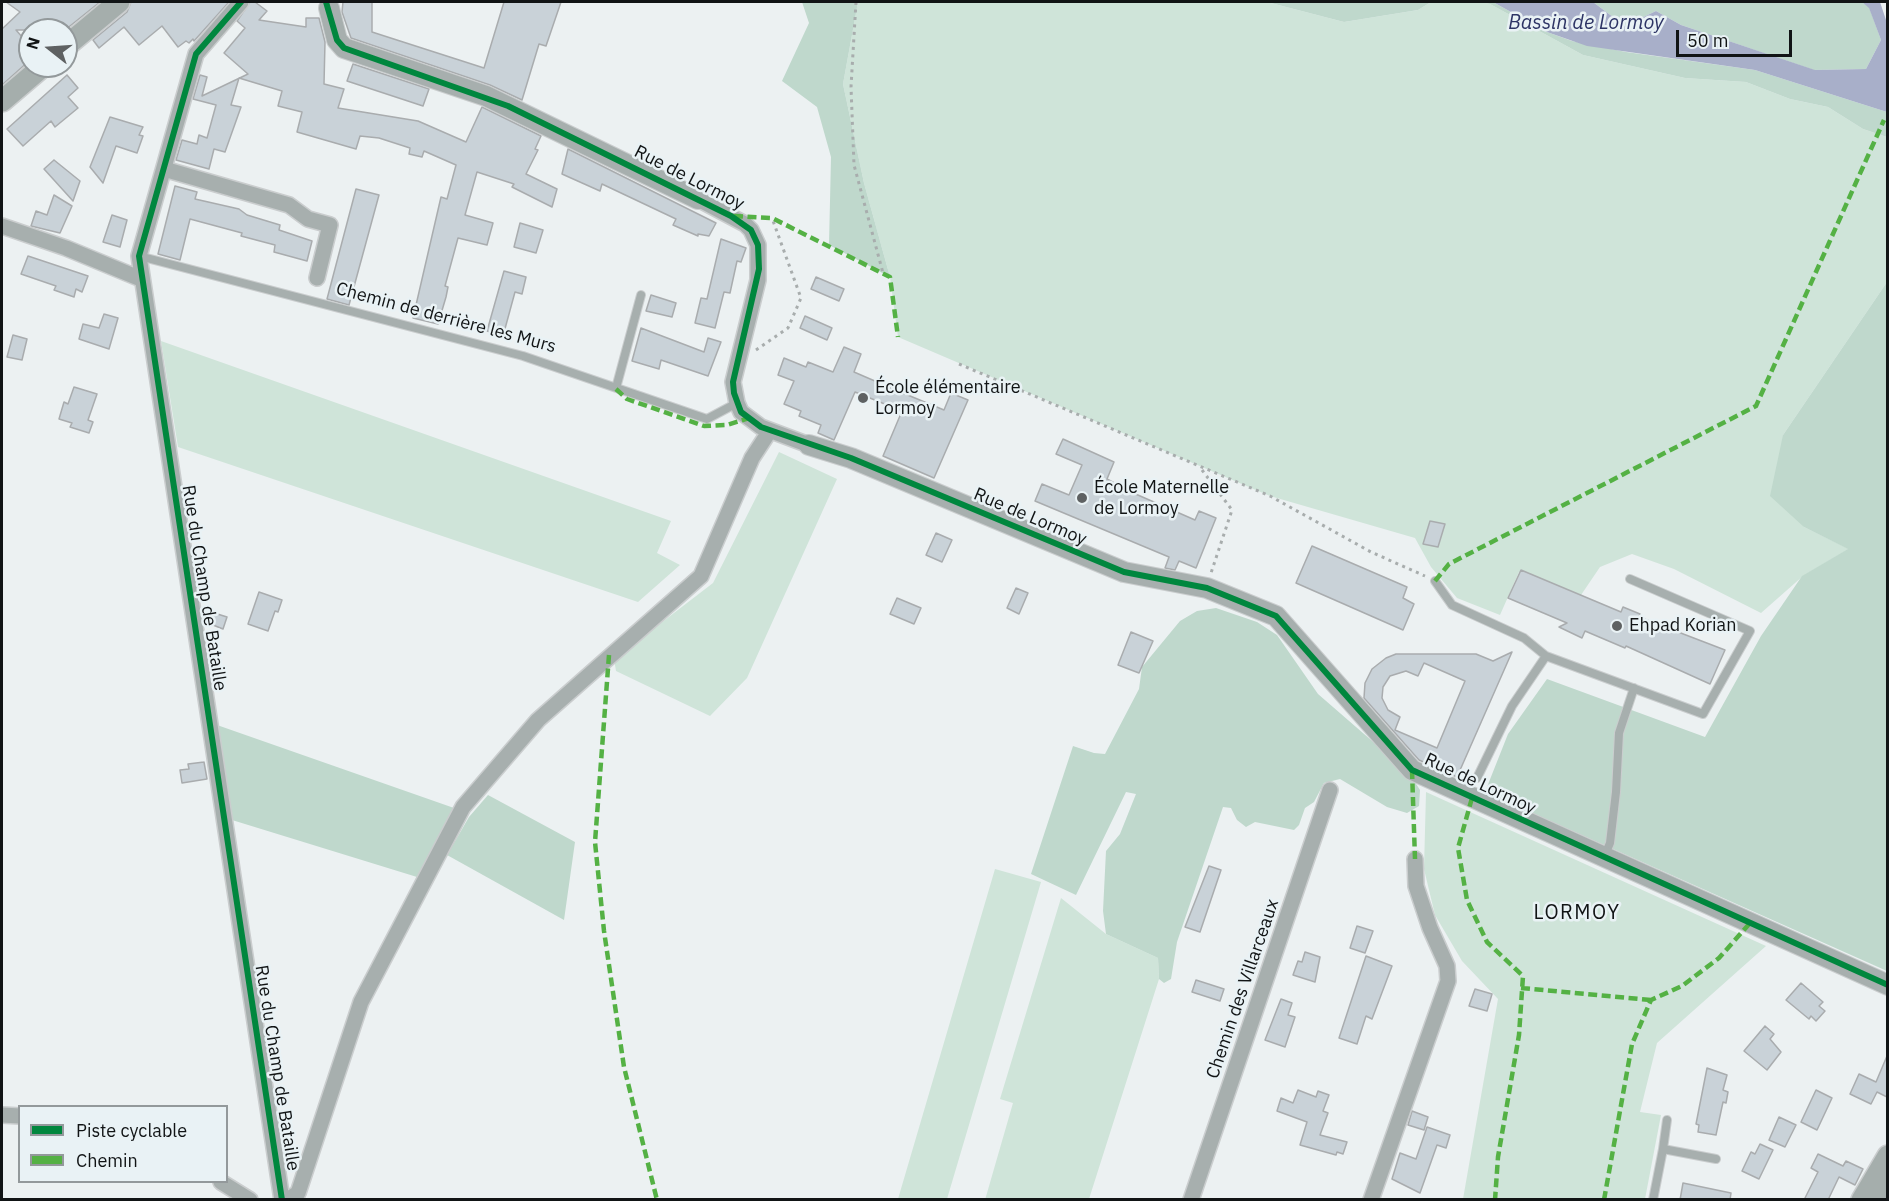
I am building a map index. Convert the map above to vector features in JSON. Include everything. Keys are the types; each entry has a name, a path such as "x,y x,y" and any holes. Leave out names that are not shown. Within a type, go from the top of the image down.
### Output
{"main road":[{"path":"78,36 119,2"},
{"path":"2,101 29,78"},
{"path":"1862,1200 1887,1156"},
{"path":"1880,1200 1887,1189"}],"street":[{"name":"Rue du Champ de Bataille","path":"241,2 196,54 139,256 284,1200"},
{"name":"Rue de Lormoy","path":"328,5 337,40 344,48 486,96 698,199 752,230 758,245 758,280 733,382 737,403 749,418 769,432 851,458 1124,572 1207,588 1276,616 1412,770 1887,985"},
{"path":"164,169 289,205 308,219 330,225 317,278"},
{"path":"2,226 66,248 141,279"},
{"path":"284,1200 298,1193 361,1002 463,807 538,720 701,576 752,458 769,432"},
{"name":"Chemin des Villarceaux","path":"1191,1200 1330,790"},
{"path":"1371,1200 1448,981 1447,966 1430,928 1416,886 1415,859"},
{"path":"2,1114 18,1116"},
{"path":"223,1183 250,1200"}],"lane":[{"name":"Chemin de derrière les Murs","path":"139,256 523,356 707,419 737,403"},
{"path":"616,388 641,295"},
{"path":"1435,581 1452,605 1524,638 1546,656 1703,714 1750,631 1630,579"},
{"path":"1477,778 1512,706 1546,656"},
{"path":"1604,857 1610,843 1615,802 1619,733 1634,688"},
{"path":"1653,1200 1667,1120"},
{"path":"1663,1149 1716,1159"}],"path":[{"path":"856,2 851,87 854,165 883,273"},
{"path":"737,363 788,328 801,298 772,218"},
{"path":"959,364 1200,469 1270,496 1371,552 1435,581"},
{"path":"1200,469 1232,510 1207,588"}],"green space":[{"path":"802,2 858,2 843,84 864,183 890,277 829,245 831,157 817,107 782,81 809,23"},
{"path":"858,2 1267,2 1344,22 1418,10 1431,2 1480,2 1490,4 1583,55 1685,78 1746,82 1790,99 1828,107 1863,129 1887,137 1887,282 1783,435 1804,527 1849,549 1803,576 1761,613 1674,569 1632,554 1600,567 1579,598 1519,572 1500,615 1457,598 1431,567 1415,538 1270,496 898,337 890,277 864,183 843,84"},
{"path":"1267,2 1431,2 1418,10 1344,22"},
{"path":"1480,2 1493,2 1547,32 1572,41 1626,52 1755,70 1887,112 1887,137 1863,129 1828,107 1790,99 1746,82 1685,78 1583,55 1490,4"},
{"path":"1593,2 1862,2 1869,7 1881,40 1866,69 1814,70 1681,25 1656,11 1625,26"},
{"path":"1887,282 1887,971 1485,792 1508,734 1547,679 1705,737 1761,636 1802,576 1848,549 1804,527 1770,496 1783,435"},
{"path":"161,341 671,521 657,553 680,565 638,602 178,447"},
{"path":"779,452 837,479 747,678 710,716 616,671 614,659 713,583"},
{"path":"1216,608 1257,622 1277,635 1318,694 1409,773 1420,790 1419,806 1407,813 1387,807 1340,779 1324,783 1314,802 1305,808 1299,825 1294,830 1255,822 1246,827 1237,820 1231,808 1223,807 1177,942 1171,979 1164,983 1159,979 1158,958 1106,934 1103,911 1106,851 1120,834 1136,794 1126,792 1076,895 1031,874 1073,746 1105,754 1139,689 1142,667 1180,621 1197,611"},
{"path":"217,725 454,808 417,877 232,820"},
{"path":"1426,792 1766,946 1657,1043 1640,1112 1661,1115 1645,1199 1463,1199 1498,999 1462,961 1435,915 1424,869"},
{"path":"488,795 575,842 564,920 447,855 469,817"},
{"path":"995,869 1041,882 947,1199 898,1199"},
{"path":"1061,898 1106,934 1158,958 1159,979 1089,1199 985,1200 1013,1103 1000,1099"}],"water":[{"name":"Bassin de Lormoy","path":"1493,2 1593,2 1625,26 1656,11 1681,25 1815,70 1866,69 1881,40 1869,8 1862,2 1880,2 1887,23 1887,112 1755,70 1587,46 1547,32"}],"building":[{"path":"6,2 100,2 78,20 18,18 18,30 16,30 18,32 18,71 2,85 2,29 20,12"},
{"path":"131,2 229,2 194,41 193,39 189,43 186,41 178,47 162,26 139,45 124,27 99,48 93,40 127,12"},
{"path":"250,2 255,2 267,11 259,20 306,27 306,18 319,18 325,42 324,84 344,89 338,108 418,121 466,142 482,107 541,136 535,149 538,150 526,174 557,189 552,207 512,187 514,184 477,172 465,215 493,223 487,245 458,238 438,324 413,318 441,197 447,199 456,165 424,151 422,157 409,154 410,148 379,138 360,136 356,149 297,132 302,112 278,106 282,91 239,78 248,74 224,53 245,28 237,21"},
{"path":"343,2 372,2 372,32 484,68 504,2 561,2 546,46 539,44 522,100 490,85 351,38 342,12"},
{"path":"353,64 429,89 423,106 347,81"},
{"path":"200,75 207,77 202,96 239,78 231,105 241,107 225,152 214,149 209,169 176,160 182,140 197,144 199,135 207,138 216,105 193,99"},
{"path":"64,78 70,78 78,88 68,97 78,108 55,127 51,121 23,146 7,129"},
{"path":"110,117 143,127 139,135 143,136 137,153 116,146 103,183 90,167"},
{"path":"568,149 716,223 709,236 698,234 698,236 673,225 676,219 602,184 600,191 562,174"},
{"path":"54,160 80,181 73,201 44,169"},
{"path":"175,186 197,192 195,199 239,209 247,215 280,225 279,230 312,241 307,261 274,252 275,245 241,236 242,233 190,219 180,260 158,254"},
{"path":"356,189 379,195 349,305 327,299"},
{"path":"54,195 72,206 60,233 31,226 36,211 47,215"},
{"path":"112,215 127,220 120,247 103,242"},
{"path":"520,223 543,230 536,253 514,247"},
{"path":"721,239 746,248 741,262 737,261 730,293 724,292 715,328 695,323 701,298 707,299"},
{"path":"28,256 88,276 82,292 76,289 74,297 54,290 56,286 21,274"},
{"path":"504,271 526,277 522,294 515,292 503,336 487,331"},
{"path":"816,277 844,289 839,301 811,289"},
{"path":"651,295 676,303 672,317 646,311"},
{"path":"104,314 118,318 109,349 79,339 83,324 99,328"},
{"path":"805,316 832,328 827,340 800,328"},
{"path":"641,328 704,352 708,338 721,342 708,376 661,360 659,369 632,361"},
{"path":"13,335 27,339 22,360 7,357"},
{"path":"844,347 861,354 854,372 898,391 944,410 951,393 968,400 934,478 883,456 902,411 855,392 834,440 818,433 821,425 799,416 801,411 784,404 794,381 778,375 784,358 806,367 808,362 833,372"},
{"path":"74,387 97,394 88,420 93,422 89,433 70,427 72,423 59,419 64,402 68,404"},
{"path":"1063,439 1114,462 1107,479 1131,492 1195,520 1199,511 1216,518 1196,568 1179,561 1175,570 1165,568 1169,557 1035,501 1042,484 1069,495 1082,465 1056,454"},
{"path":"1430,521 1445,524 1438,547 1423,544"},
{"path":"936,533 952,540 942,562 926,555"},
{"path":"1312,546 1407,587 1403,598 1414,604 1403,630 1296,583"},
{"name":"Ehpad Korian","path":"1521,570 1621,612 1623,607 1640,614 1639,617 1725,650 1710,684 1626,646 1625,648 1585,631 1582,638 1559,627 1567,623 1508,598"},
{"path":"1016,588 1028,593 1019,614 1007,608"},
{"path":"259,592 282,600 278,612 275,611 268,631 248,624"},
{"path":"897,598 921,608 914,624 890,614"},
{"path":"211,612 227,617 223,629 208,623"},
{"path":"1131,632 1153,641 1139,673 1118,665"},
{"path":"1512,652 1457,777 1419,760 1364,698 1365,683 1372,669 1386,658 1396,654 1476,654 1493,661","holes":["1424,663 1465,681 1437,748 1395,730 1400,717 1388,710 1382,698 1383,687 1390,676 1406,671 1418,676"]},
{"path":"204,762 207,779 182,783 180,770 189,769 188,764"},
{"path":"1209,866 1221,870 1200,932 1185,927"},
{"path":"1357,926 1373,931 1365,953 1350,948"},
{"path":"1305,952 1320,957 1315,982 1293,975 1298,961 1302,962"},
{"path":"1366,956 1392,966 1372,1019 1366,1016 1357,1044 1339,1038"},
{"path":"1196,980 1224,989 1220,1001 1192,992"},
{"path":"1801,983 1823,1002 1819,1006 1825,1011 1816,1021 1811,1016 1809,1019 1786,1000"},
{"path":"1475,989 1492,994 1487,1011 1469,1006"},
{"path":"1281,999 1292,1003 1288,1015 1295,1017 1285,1047 1265,1040"},
{"path":"1765,1026 1774,1034 1770,1039 1781,1052 1767,1070 1744,1051"},
{"path":"1887,1056 1887,1097 1877,1092 1871,1104 1850,1094 1859,1074 1876,1082"},
{"path":"1707,1068 1727,1075 1723,1090 1728,1092 1726,1103 1723,1102 1716,1135 1698,1132 1699,1125 1696,1124"},
{"path":"1298,1090 1316,1097 1318,1091 1329,1095 1323,1111 1328,1113 1320,1135 1347,1142 1343,1154 1337,1152 1336,1155 1300,1145 1307,1122 1277,1111 1281,1098 1293,1103"},
{"path":"1816,1090 1832,1098 1817,1130 1801,1122"},
{"path":"1412,1111 1428,1117 1424,1130 1408,1125"},
{"path":"1779,1117 1796,1125 1785,1147 1769,1140"},
{"path":"1427,1127 1450,1135 1446,1148 1437,1145 1420,1193 1392,1179 1400,1153 1416,1159"},
{"path":"1760,1144 1773,1150 1759,1179 1742,1171 1751,1152 1755,1154"},
{"path":"1818,1154 1843,1166 1846,1161 1863,1169 1855,1185 1839,1177 1828,1200 1804,1200 1818,1172 1811,1168"},
{"path":"1683,1183 1731,1193 1730,1200 1680,1200"}],"marked path":[{"path":"1435,581 1449,564 1756,406 1884,120"},
{"path":"734,216 772,218 890,277 898,337"},
{"path":"616,389 627,399 704,426 727,425 749,418"},
{"path":"609,655 595,842 604,931 624,1067 657,1200"},
{"path":"1412,770 1415,859"},
{"path":"1472,798 1458,848 1467,900 1487,942 1523,976 1519,1035 1498,1157 1495,1200"},
{"path":"1604,1200 1632,1044 1651,1000 1682,986 1719,958 1750,923"},
{"path":"1521,988 1651,1000"}],"cycle path":[{"path":"241,2 196,54 139,256 282,1200"},
{"path":"326,2 337,40 344,48 508,106 731,216 751,230 758,245 759,269 733,382 734,393 741,412 761,427 851,458 1124,572 1207,588 1276,616 1412,770 1888,985"}],"place":[{"name":"École élémentaire Lormoy","path":"863,398"},
{"name":"École Maternelle de Lormoy","path":"1082,498"},
{"name":"Ehpad Korian","path":"1617,626"}],"district":[{"name":"LORMOY","path":"1577,913"}]}
